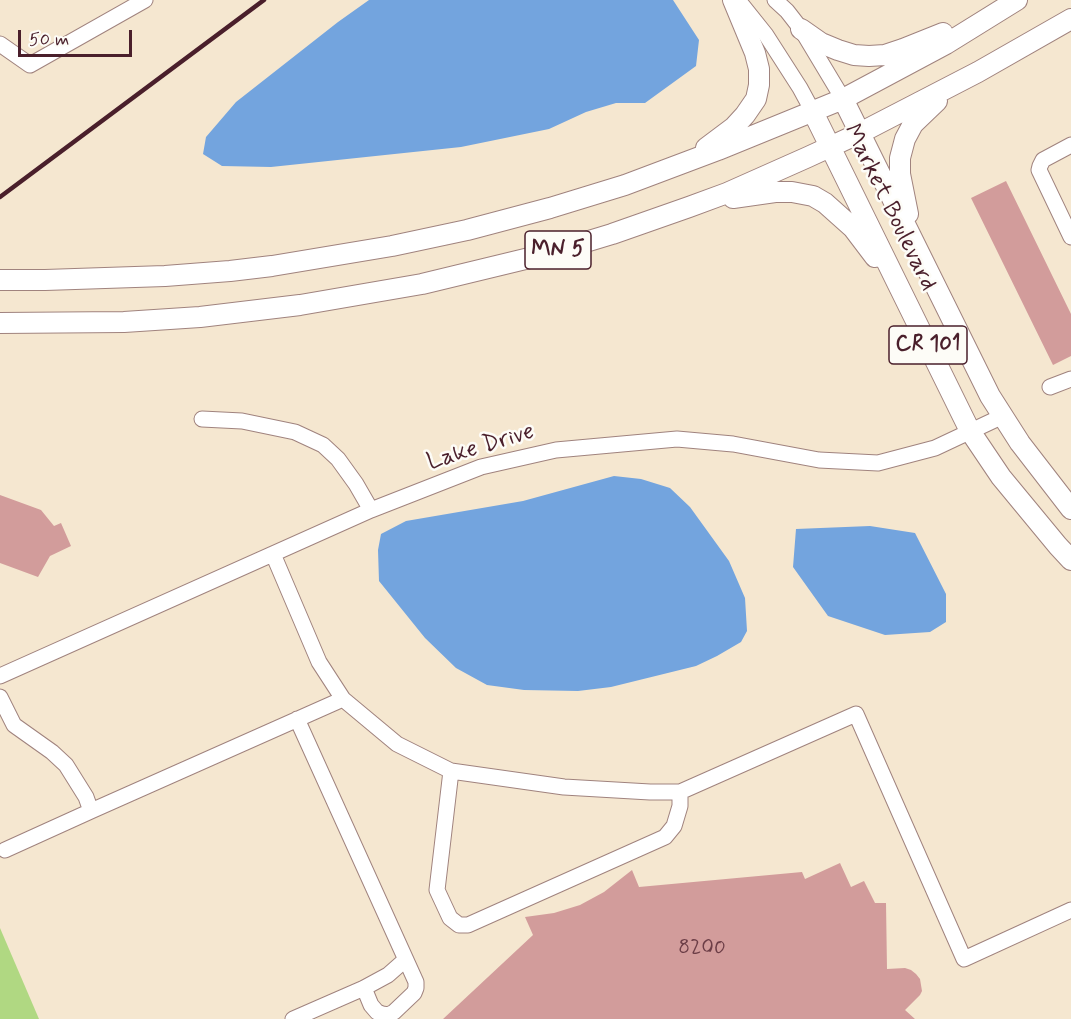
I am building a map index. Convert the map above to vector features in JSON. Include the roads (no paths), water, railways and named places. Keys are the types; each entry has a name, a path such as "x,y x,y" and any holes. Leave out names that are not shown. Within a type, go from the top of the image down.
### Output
{"main road":[{"path":"667,169 720,138 745,115 756,99 759,69 735,0"},
{"path":"801,29 821,43 854,55 885,55 931,39 1011,3"},
{"name":"MN 5","path":"0,280 165,276 230,271 327,258 392,246 467,230 550,208 667,169 843,99 946,44 1011,3"},
{"name":"MN 5","path":"0,323 200,317 300,305 422,284 546,254 612,234 727,193 830,147 978,72 1071,19"},
{"path":"917,249 900,174 900,158 905,139 913,124 927,110 978,72"},
{"name":"Market Boulevard","path":"843,99 990,396 1020,443 1071,508"},
{"name":"Market Boulevard","path":"813,112 970,431 1001,477 1071,560"},
{"path":"689,207 746,195 775,192 813,196 825,203 853,228 899,285"}],"street":[{"path":"0,44 30,65 145,0"},
{"name":"Market Boulevard","path":"735,0 766,35 813,112"},
{"name":"Market Boulevard","path":"775,0 801,29 843,99"},
{"path":"1071,145 1043,160 1039,170 1071,237"},
{"path":"1050,387 1071,380"},
{"name":"Lake Drive","path":"0,676 370,510 481,467 556,450 677,439 733,444 819,460 878,463 935,448 1003,416"},
{"path":"202,419 242,421 295,432 323,445 338,459 356,484 370,510"},
{"path":"273,554 319,662 343,699 397,744 451,771 564,787 680,792 856,714 964,959 1071,910"},
{"path":"0,697 14,725 66,765 86,797 91,811"},
{"path":"5,850 343,699"},
{"path":"297,719 417,988 394,1012 388,1015 376,1012 364,988"},
{"path":"451,771 437,890 450,918 459,925 468,925 665,837 674,826 680,806 680,792"},
{"path":"293,1019 364,988 388,975 405,960"}],"water":[{"path":"369,0 673,0 699,40 696,66 645,103 616,103 586,112 549,129 461,147 271,167 222,166 203,154 206,137 236,102"},
{"path":"614,476 641,479 670,488 690,507 729,561 745,598 747,631 741,642 696,666 611,687 578,691 524,690 487,685 456,668 425,638 379,581 378,550 381,534 406,521 523,501"},
{"path":"870,526 915,533 946,594 946,622 930,632 885,635 828,616 793,567 796,529"}],"railway":[{"path":"0,197 264,0"}]}
